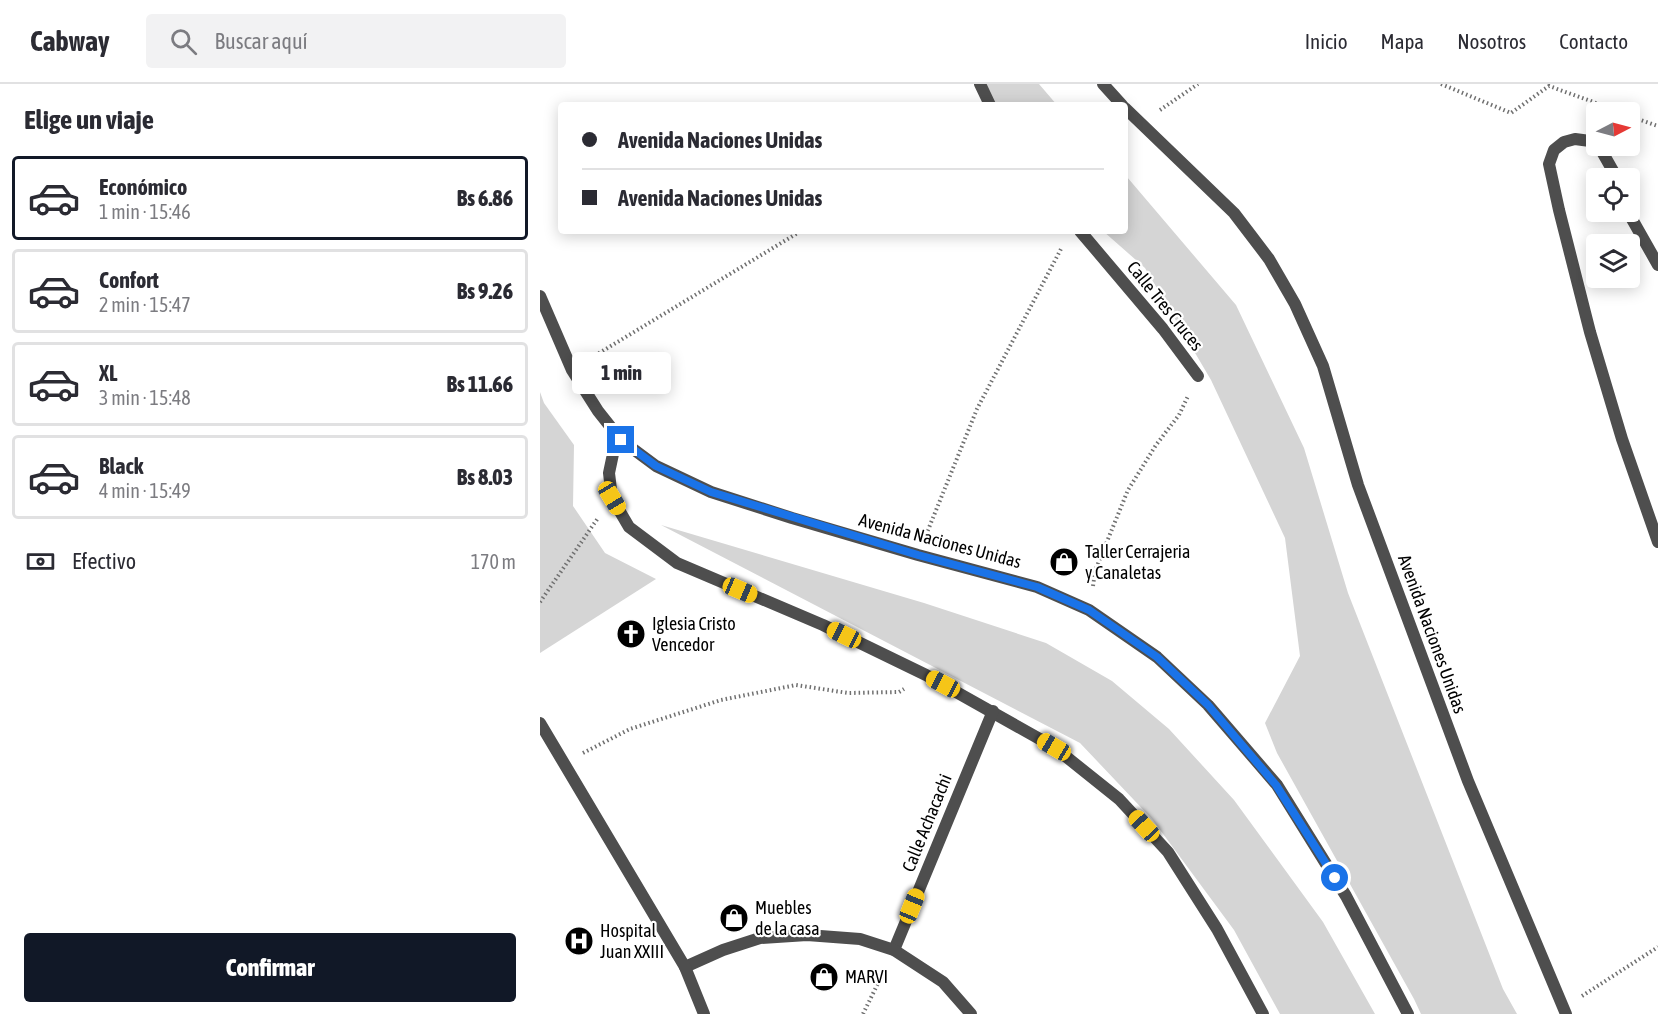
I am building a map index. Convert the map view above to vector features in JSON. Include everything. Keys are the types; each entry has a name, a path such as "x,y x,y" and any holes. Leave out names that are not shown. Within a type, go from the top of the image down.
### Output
{"street":[{"path":"980,84 989,102"},
{"name":"Avenida Naciones Unidas","path":"1103,84 1119,102"},
{"name":"Avenida Naciones Unidas","path":"1128,112 1234,213 1269,259 1295,304 1323,366 1358,485 1464,770 1565,1011"},
{"path":"1611,168 1599,148 1590,141 1575,139 1564,142 1554,150 1550,164 1559,210 1590,332 1622,439 1658,542"},
{"path":"1634,222 1658,265"},
{"name":"Calle Tres Cruces","path":"1083,234 1163,328 1198,376"},
{"name":"Avenida Naciones Unidas","path":"540,296 572,370 598,411 621,440 656,466 711,492 918,555 1037,587 1089,610 1157,657 1208,705 1276,785 1346,896 1408,1014"},
{"path":"621,440 613,454 609,473 612,498 629,527 677,563 823,625 926,675 1054,747 1119,800 1168,852 1217,929 1263,1014"},
{"name":"Calle Achacachi","path":"894,950 993,711"},
{"path":"540,723 685,967 704,1014"},
{"path":"685,967 723,950 760,938 807,935 860,939 894,950 943,982 971,1014"}],"path":[{"path":"1139,124 1198,84"},
{"path":"1441,84 1511,113 1549,86 1593,102"},
{"path":"1640,120 1658,126"},
{"path":"572,370 796,234"},
{"path":"918,555 977,410 1065,242"},
{"path":"1089,610 1095,571 1128,490 1156,445 1179,415 1198,376"},
{"path":"540,602 612,498"},
{"path":"564,762 630,729 721,700 796,685 848,693 899,692 926,675"},
{"path":"1565,1011 1658,947"},
{"path":"863,1014 894,950"}],"shaded area":[{"path":"976,84 1039,84 1054,102 989,102"},
{"path":"1128,178 1236,305 1304,448 1348,593 1503,989 1517,1014 1421,1014 1277,753 1265,723 1300,656 1285,538 1211,380 1145,268 1106,234 1128,234"},
{"path":"540,392 544,403 574,445 573,506 605,553 656,579 540,653"},
{"path":"661,525 924,603 1046,643 1112,681 1169,729 1234,800 1323,922 1375,1014 1280,1014 1234,930 1152,819 1080,743"}],"place":[{"name":"Taller Cerrajeria y Canaletas","path":"1064,562"},
{"name":"Iglesia Cristo Vencedor","path":"631,634"},
{"name":"Muebles de la casa","path":"734,918"},
{"name":"Hospital Juan XXIII","path":"579,941"},
{"name":"MARVI","path":"824,977"}],"route":[{"path":"621,440 656,466 711,492 918,555 1037,587 1089,610 1157,657 1208,705 1276,785 1335,878"}]}
